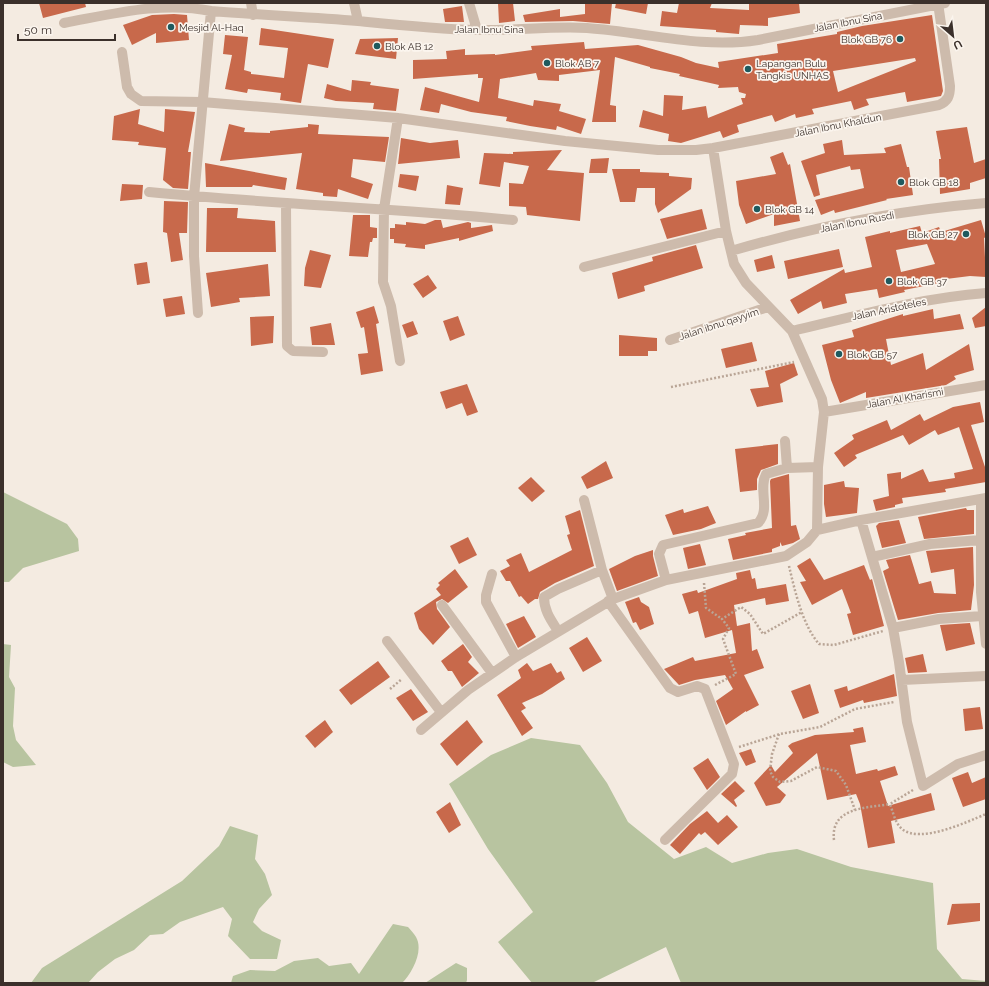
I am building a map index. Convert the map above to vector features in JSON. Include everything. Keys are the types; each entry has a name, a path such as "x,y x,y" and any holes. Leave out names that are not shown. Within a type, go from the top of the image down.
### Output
{"street":[{"path":"250,3 253,15"},
{"path":"354,3 358,21"},
{"path":"469,3 477,30"},
{"name":"Jalan Ibnu Sina","path":"64,24 122,12 173,6 188,6 211,11 253,15 358,21 409,27 477,30 582,28 633,32 712,44 725,44 758,40 941,4"},
{"name":"Jalan Ibnu Khaldun","path":"122,52 127,87 136,98 152,102 202,102 398,118 611,146 658,150 696,150 939,105 948,99 950,86 941,4"},
{"path":"198,313 194,256 194,197 211,11"},
{"path":"398,118 384,210 383,282 393,314 400,361"},
{"path":"713,148 730,251 739,274 768,308 792,332 822,399 824,412 818,466 817,530"},
{"path":"149,192 194,197 513,220"},
{"path":"286,204 287,346 293,351 323,352"},
{"name":"Jalan Ibnu Rusdi","path":"730,251 776,238 931,208 986,204"},
{"path":"584,267 726,231"},
{"name":"Jalan Aristoteles","path":"792,332 886,308 960,295 986,293"},
{"name":"Jalan ibnu qayyim","path":"670,340 768,308"},
{"name":"Jalan Al Kharismi","path":"824,412 986,385"},
{"path":"785,441 786,468"},
{"path":"666,580 659,554 660,548 663,545 758,523 764,513 764,481 766,474 786,468 818,466"},
{"path":"421,730 441,712 492,673 610,600 666,580 786,556 806,542 817,530 861,520 983,499 980,540 982,616 986,644"},
{"path":"584,500 610,600 670,688 678,692 697,686 705,689 734,764 732,774 665,840"},
{"path":"861,520 892,628 902,680 904,701 923,786 958,764 986,755"},
{"path":"872,557 930,544 980,540"},
{"path":"558,631 548,614 544,603 544,597 564,586 602,570"},
{"path":"492,574 486,595 486,602 516,657"},
{"path":"442,605 492,673"},
{"path":"892,628 939,619 982,616"},
{"path":"387,641 441,712"},
{"path":"902,680 986,676"}],"path":[{"path":"671,387 804,360"},
{"path":"786,556 802,612 812,636 819,644 834,645 892,628"},
{"path":"702,574 706,608 722,619 729,628 723,639 736,674 705,689"},
{"path":"722,619 741,607 750,614 763,634 802,612"},
{"path":"390,689 410,673"},
{"path":"729,751 780,734 820,727 855,709 904,701"},
{"path":"780,734 772,754 770,771 773,777 780,782 791,781 817,767 836,771 846,785 855,810"},
{"path":"834,840 833,830 840,817 855,810 890,804 923,786"},
{"path":"890,804 894,816 902,829 914,834 944,830 986,814"}],"green space":[{"path":"3,492 67,524 78,539 79,551 23,568 9,582 3,582"},
{"path":"3,644 11,645 9,677 15,688 13,726 16,740 36,765 13,767 3,762"},
{"path":"531,738 580,745 607,783 628,822 674,859 706,847 732,863 768,853 797,849 851,867 933,883 937,949 962,979 986,981 986,983 681,983 666,947 592,983 532,983 498,942 533,912 488,849 449,784 491,755"},
{"path":"230,826 258,835 255,859 265,874 272,895 259,909 253,922 262,931 281,940 277,959 250,959 228,936 232,919 223,907 180,922 163,934 150,935 134,950 115,959 98,972 88,983 31,983 42,968 182,881 219,846"},
{"path":"393,924 408,927 416,937 419,949 416,962 410,974 402,983 231,983 233,976 250,970 275,971 294,961 318,958 329,966 351,963 359,974"},
{"path":"456,963 467,968 466,983 425,983"}],"building":[{"path":"39,3 85,3 86,7 43,18"},
{"path":"498,3 513,3 515,21 499,23"},
{"path":"585,3 612,3 610,24 573,21 525,22 523,15 560,9 560,17 585,14"},
{"path":"616,3 648,3 646,14 615,8"},
{"path":"679,3 712,3 710,8 749,10 749,3 799,3 800,13 768,18 768,26 740,25 739,34 716,32 716,30 660,26 662,11 677,13"},
{"path":"462,6 464,22 445,22 443,9"},
{"path":"152,15 187,15 189,40 156,43 156,33 132,45 123,25"},
{"path":"932,15 943,91 941,96 907,102 905,92 866,99 869,105 854,110 851,101 812,109 814,114 796,118 795,114 775,122 772,115 737,125 739,132 723,138 720,131 681,143 668,141 669,134 639,127 643,110 663,116 664,95 683,96 682,110 706,106 708,118 743,104 741,98 745,98 746,94 739,92 738,87 718,88 719,85 679,76 680,74 650,68 615,57 610,105 616,106 616,122 592,122 600,70 559,75 559,81 538,80 536,73 500,79 498,98 533,106 534,100 561,104 559,111 586,119 581,134 557,126 556,130 506,121 507,117 471,112 441,104 439,113 420,110 425,87 479,102 483,78 478,78 478,74 413,79 413,60 447,59 446,51 465,49 465,55 495,55 532,50 531,46 584,42 585,49 638,45 681,57 696,63 719,68 718,62 778,53 777,44 837,34 837,32 862,26","holes":["915,58 916,61 838,92 833,71"]},
{"path":"261,28 334,39 328,68 308,64 301,103 280,100 281,93 248,89 247,93 225,89 232,55 223,54 225,35 248,37 244,70 251,72 251,74 284,78 288,48 259,45"},
{"name":"Blok AB 12","path":"398,38 396,59 355,54 360,39"},
{"path":"352,80 371,82 370,85 399,89 396,111 373,109 374,103 336,101 324,98 327,84 351,91"},
{"path":"140,109 138,124 164,132 165,109 195,112 188,152 191,152 188,189 173,188 163,180 166,148 138,145 139,142 112,140 114,116"},
{"path":"229,124 245,128 244,132 270,133 270,131 308,127 308,124 319,125 318,134 389,137 385,162 353,159 351,177 373,184 368,199 338,189 337,197 323,196 323,193 296,189 302,153 220,161"},
{"path":"967,127 974,163 986,159 986,178 970,183 970,189 940,194 939,159 941,159 936,131"},
{"path":"401,138 430,143 458,140 460,158 398,164"},
{"path":"842,140 844,155 886,153 884,148 901,144 907,167 909,167 913,195 886,199 887,200 835,213 834,210 821,215 815,200 864,188 860,169 851,170 850,166 816,175 820,195 814,197 801,161 825,153 823,144"},
{"path":"562,150 547,170 584,173 580,221 527,215 526,207 509,206 509,183 523,184 529,166 504,162 500,187 479,184 484,153 513,154 513,152"},
{"path":"783,152 788,165 790,164 800,221 774,226 774,214 746,224 739,205 736,181 776,174 770,157"},
{"path":"609,158 607,173 589,173 591,159"},
{"path":"205,163 287,178 285,190 253,185 252,187 206,187"},
{"path":"612,169 640,169 640,172 669,173 669,176 692,178 691,189 658,213 655,204 655,188 637,188 635,202 620,202"},
{"path":"400,174 419,176 416,191 398,187"},
{"path":"122,184 143,185 142,199 120,201"},
{"path":"447,185 463,188 460,205 445,204"},
{"path":"164,201 188,202 187,233 179,233 183,260 171,262 167,233 163,232"},
{"path":"207,208 238,208 237,218 275,221 276,252 206,252"},
{"path":"702,209 707,229 667,239 660,219"},
{"path":"353,215 370,215 370,227 377,228 377,238 373,238 372,242 370,242 368,257 349,256"},
{"path":"435,220 441,220 443,228 468,222 471,223 471,228 492,225 493,231 459,241 459,238 425,245 425,249 405,247 406,244 394,243 394,239 390,239 390,228 395,228 395,224 406,225 406,222 425,224"},
{"path":"981,220 986,237 984,238 986,277 970,276 938,280 939,283 904,290 905,292 879,298 877,289 845,294 847,303 823,309 821,301 798,314 790,300 844,269 845,273 872,267 865,237 920,226 922,233 939,227 941,232","holes":["927,244 935,264 901,272 896,250"]},
{"path":"696,245 703,268 644,286 645,291 618,299 612,273 653,261 652,257"},
{"path":"839,249 843,267 788,279 784,261"},
{"path":"310,250 331,255 321,288 304,286 305,268"},
{"path":"772,255 775,268 757,272 754,260"},
{"path":"147,262 150,283 137,285 134,264"},
{"path":"268,264 270,296 239,298 240,302 211,307 206,273"},
{"path":"428,275 437,288 423,298 413,284"},
{"path":"182,296 185,314 166,317 163,299"},
{"path":"374,306 379,323 376,324 383,371 361,375 358,354 368,353 364,327 361,328 356,312"},
{"path":"986,307 986,326 975,328 972,318"},
{"path":"933,309 934,319 960,314 964,329 886,339 891,365 923,353 926,370 969,344 974,370 954,376 956,379 946,385 866,398 866,392 840,403 831,380 822,345 854,337 852,330 903,314 903,316"},
{"path":"274,316 273,343 251,346 250,317"},
{"path":"458,316 465,335 450,341 443,321"},
{"path":"413,321 418,334 407,338 402,325"},
{"path":"331,323 335,345 312,345 310,327"},
{"path":"619,335 657,338 657,351 648,351 648,356 619,356"},
{"path":"752,342 757,361 726,368 721,349"},
{"path":"794,363 798,375 780,384 783,402 757,407 750,389 769,387 765,371"},
{"path":"467,384 478,412 467,416 462,403 446,409 440,392"},
{"path":"980,402 984,422 971,425 986,470 986,482 945,489 946,492 902,498 903,503 895,505 895,507 876,511 873,500 889,496 887,474 901,472 901,479 923,469 929,482 955,478 954,473 973,469 959,427 938,435 935,430 909,445 903,435 855,455 857,458 844,467 834,453 854,439 852,435 887,420 891,430 920,414 924,421 953,407"},
{"path":"778,444 778,464 761,470 757,479 757,490 740,492 735,449"},
{"path":"606,461 613,478 587,489 581,477"},
{"path":"789,474 791,526 796,525 800,539 782,546 780,542 780,546 772,549 772,552 733,560 728,539 746,535 745,533 772,528 770,481 771,479"},
{"path":"531,477 545,491 532,502 518,488"},
{"path":"844,481 845,487 859,488 857,513 826,517 824,485"},
{"path":"708,506 716,523 701,529 673,535 665,515 683,509 684,513"},
{"path":"966,508 967,510 974,510 974,534 924,539 918,517"},
{"path":"580,510 594,566 555,583 540,592 538,599 535,599 528,604 521,596 519,597 510,581 506,581 500,571 510,566 506,560 521,553 529,572 572,550 567,535 570,534 565,516"},
{"path":"899,520 906,543 882,548 876,526 879,523"},
{"path":"468,537 477,555 459,564 450,546"},
{"path":"700,544 706,565 688,569 683,548"},
{"path":"973,547 974,585 971,610 938,613 898,620 883,571 889,568 886,560 910,555 919,584 931,581 934,593 956,594 954,569 931,573 926,551"},
{"path":"653,550 658,576 617,591 609,569 635,556"},
{"path":"810,558 824,580 864,565 870,580 872,579 884,626 853,635 847,614 851,613 842,589 812,605 800,582 806,581 797,566"},
{"path":"455,569 468,587 448,603 442,599 436,602 437,609 450,627 433,645 419,629 414,613 441,595 436,589 440,585 438,583"},
{"path":"750,570 752,579 755,578 757,589 786,584 789,601 766,605 765,598 734,605 737,626 750,623 752,651 757,649 764,668 744,675 759,705 746,711 726,725 716,701 733,689 725,675 695,680 679,685 664,669 693,657 695,661 736,653 732,630 705,638 698,611 689,614 682,594 697,590 698,593 737,579 736,573"},
{"path":"639,597 641,602 649,607 654,624 640,630 636,622 633,623 625,602"},
{"path":"524,616 536,637 518,648 506,624"},
{"path":"970,623 975,644 946,651 940,625"},
{"path":"587,637 602,661 583,672 569,648"},
{"path":"463,644 472,657 468,662 479,673 462,687 452,671 448,671 441,661"},
{"path":"923,654 927,672 908,673 905,658"},
{"path":"378,661 390,677 351,705 339,690"},
{"path":"527,663 533,671 551,663 557,673 561,671 565,679 542,694 522,703 526,708 521,711 533,728 522,736 497,695 521,678 518,670"},
{"path":"894,674 897,696 864,703 863,700 840,708 834,690 847,686 848,691"},
{"path":"810,684 819,713 803,719 791,691"},
{"path":"411,689 428,712 413,721 396,698"},
{"path":"980,707 983,729 965,731 963,709"},
{"path":"325,720 333,732 315,748 305,736"},
{"path":"467,720 483,742 457,766 440,744"},
{"path":"863,727 866,742 850,745 856,774 877,769 878,771 895,766 898,775 880,781 888,806 931,793 935,810 891,821 895,843 868,848 860,804 856,794 827,800 817,753 777,787 786,795 780,803 766,806 754,783 771,765 775,772 793,753 788,746 792,743 815,735 854,732 853,729"},
{"path":"751,749 756,762 746,766 739,753"},
{"path":"708,758 720,777 707,790 693,768"},
{"path":"968,772 972,783 986,777 986,799 963,807 952,778"},
{"path":"735,781 745,791 734,800 737,806 736,807 721,794"},
{"path":"450,802 461,825 449,833 436,812"},
{"path":"707,811 718,823 727,815 738,827 718,845 705,832 701,835 699,833 680,854 670,845 690,824"},
{"path":"980,903 980,921 947,925 952,904"}],"place":[{"name":"Mesjid Al-Haq","path":"171,27"},
{"name":"Blok GB 76","path":"900,39"},
{"name":"Blok AB 12","path":"377,46"},
{"name":"Blok AB 7","path":"547,63"},
{"name":"Lapangan Bulu Tangkis UNHAS","path":"748,69"},
{"name":"Blok GB 18","path":"901,182"},
{"name":"Blok GB 14","path":"757,209"},
{"name":"Blok GB 27","path":"966,234"},
{"name":"Blok GB 37","path":"889,281"},
{"name":"Blok GB 57","path":"839,354"}]}
